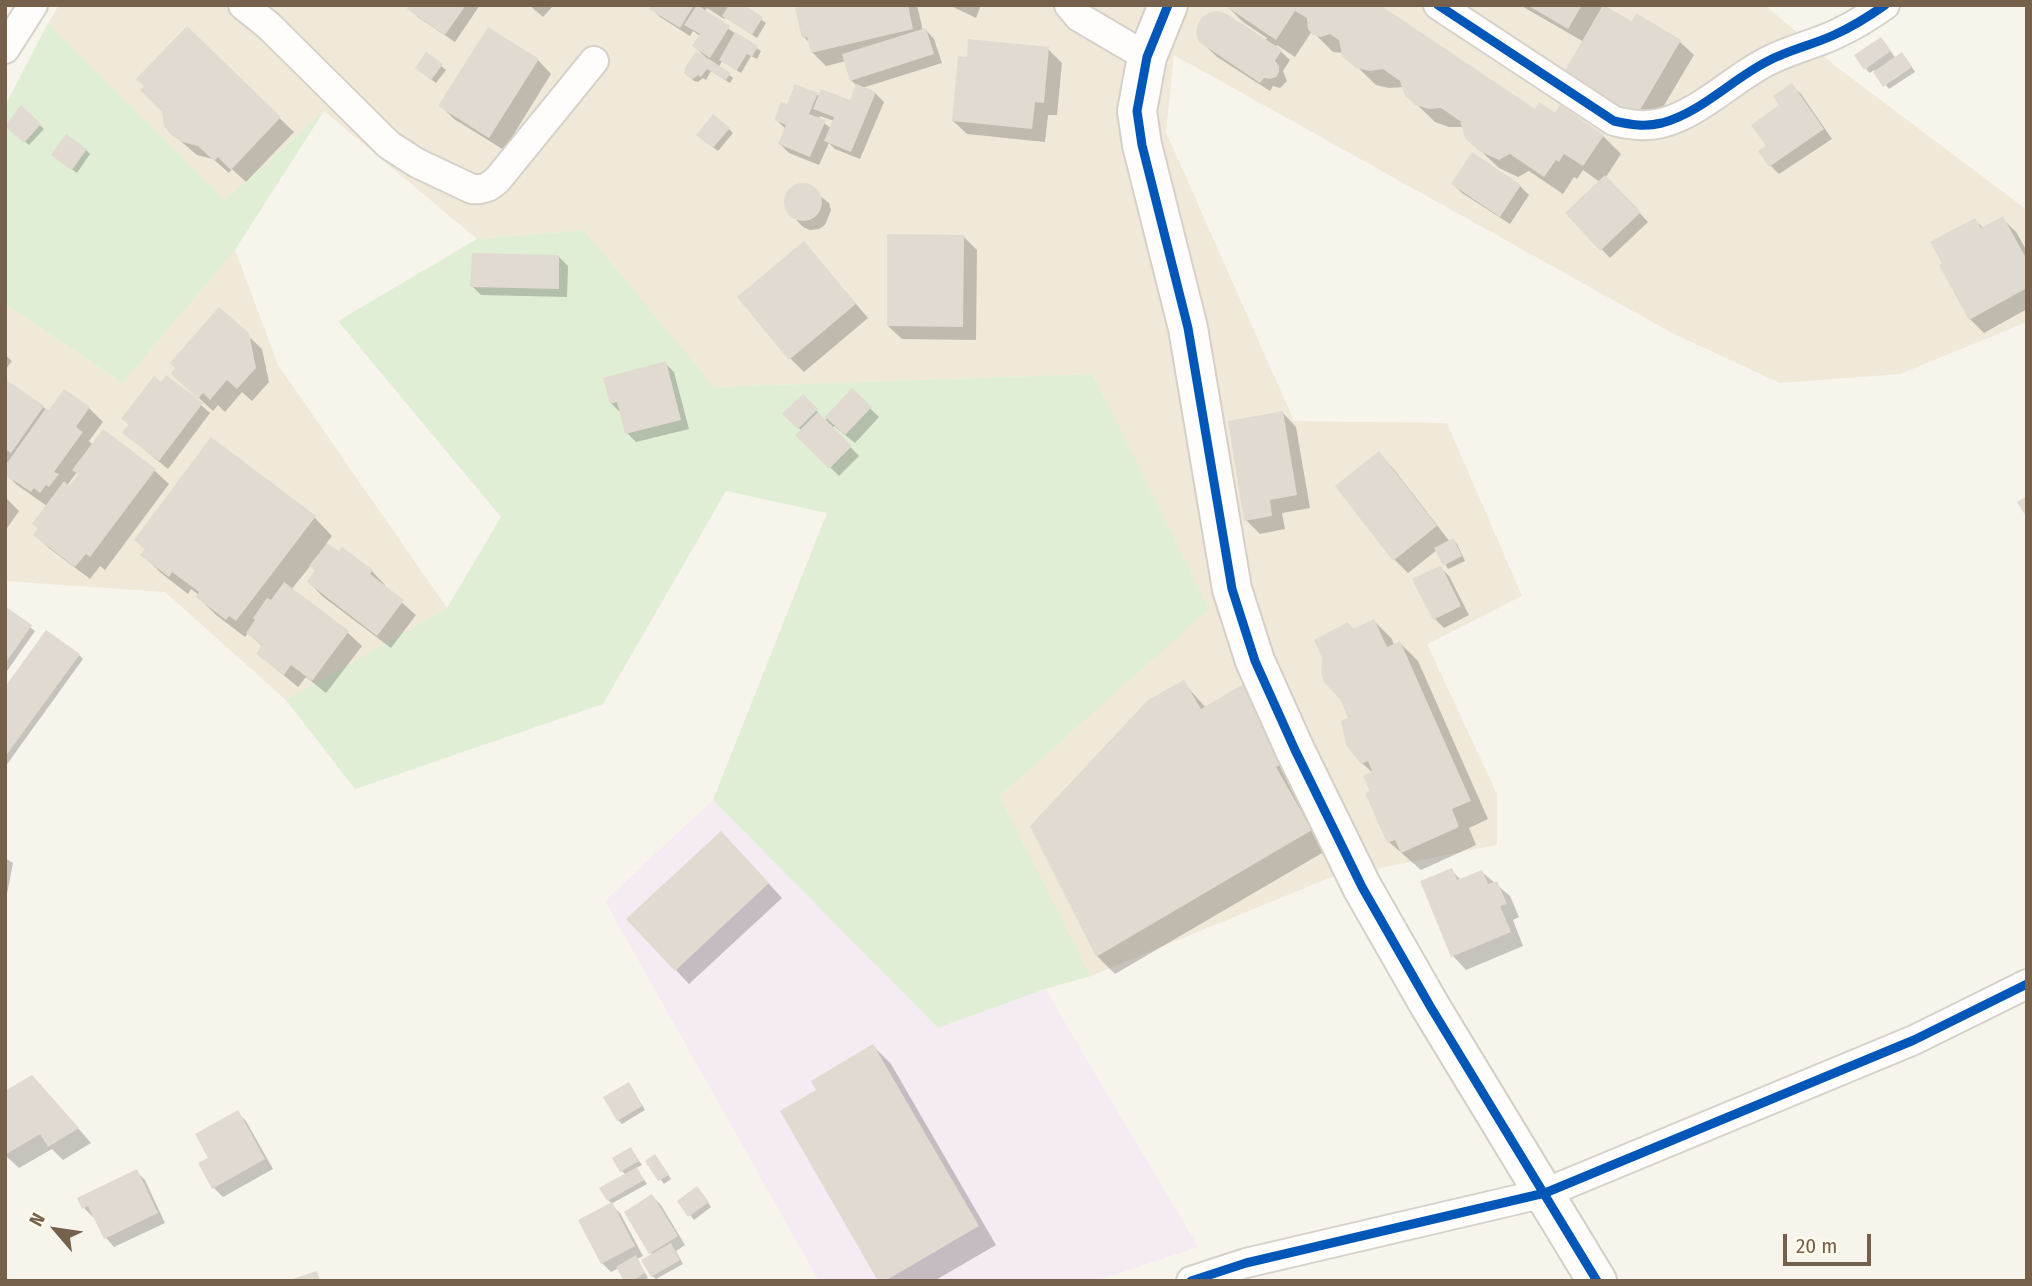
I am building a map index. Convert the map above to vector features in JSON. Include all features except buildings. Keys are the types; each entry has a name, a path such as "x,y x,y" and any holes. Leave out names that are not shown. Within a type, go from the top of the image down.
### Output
{"street":[{"path":"5,49 33,5"},
{"path":"243,5 269,26 389,145 417,163 472,189 481,190 498,180 594,61"},
{"path":"1069,5 1079,17 1147,57"},
{"path":"1168,5 1147,57 1137,111 1142,145 1188,328 1232,589 1255,660 1295,750 1363,887 1430,1006 1597,1281"},
{"path":"1438,5 1614,121 1636,126 1661,123 1690,112 1737,78 1770,60 1833,36 1885,5"},
{"path":"1191,1281 1246,1263 1545,1193 1914,1040 2027,984"}],"shaded area":[{"path":"59,5 1765,5 1838,68 2027,210 2027,322 1900,374 1780,383 1672,333 1174,55 1166,132 1294,421 1447,423 1522,596 1427,644 1497,794 1497,845 1329,878 1091,976 1000,796 1208,609 1093,374 713,387 584,230 477,239 324,111 225,200 48,23"},
{"path":"235,250 278,365 447,608 286,700 165,592 5,581 5,304 123,383"},
{"path":"713,800 938,1028 1045,989 1198,1247 1095,1281 819,1281 605,901"}],"green space":[{"path":"48,23 225,200 324,111 235,250 123,383 5,304 5,106"},
{"path":"584,230 714,387 1093,374 1209,609 1000,796 1091,976 1045,989 938,1028 713,800 827,513 726,491 603,704 355,789 286,700 447,608 501,517 338,321 477,239"}],"cycle path":[{"path":"1168,5 1147,57 1137,111 1142,145 1188,328 1232,589 1255,661 1362,887 1430,1006 1597,1281"},
{"path":"1438,5 1614,121 1644,125 1677,118 1755,68 1841,32 1885,5"},
{"path":"1191,1281 1246,1263 1545,1193 1914,1040 2027,984"}]}
